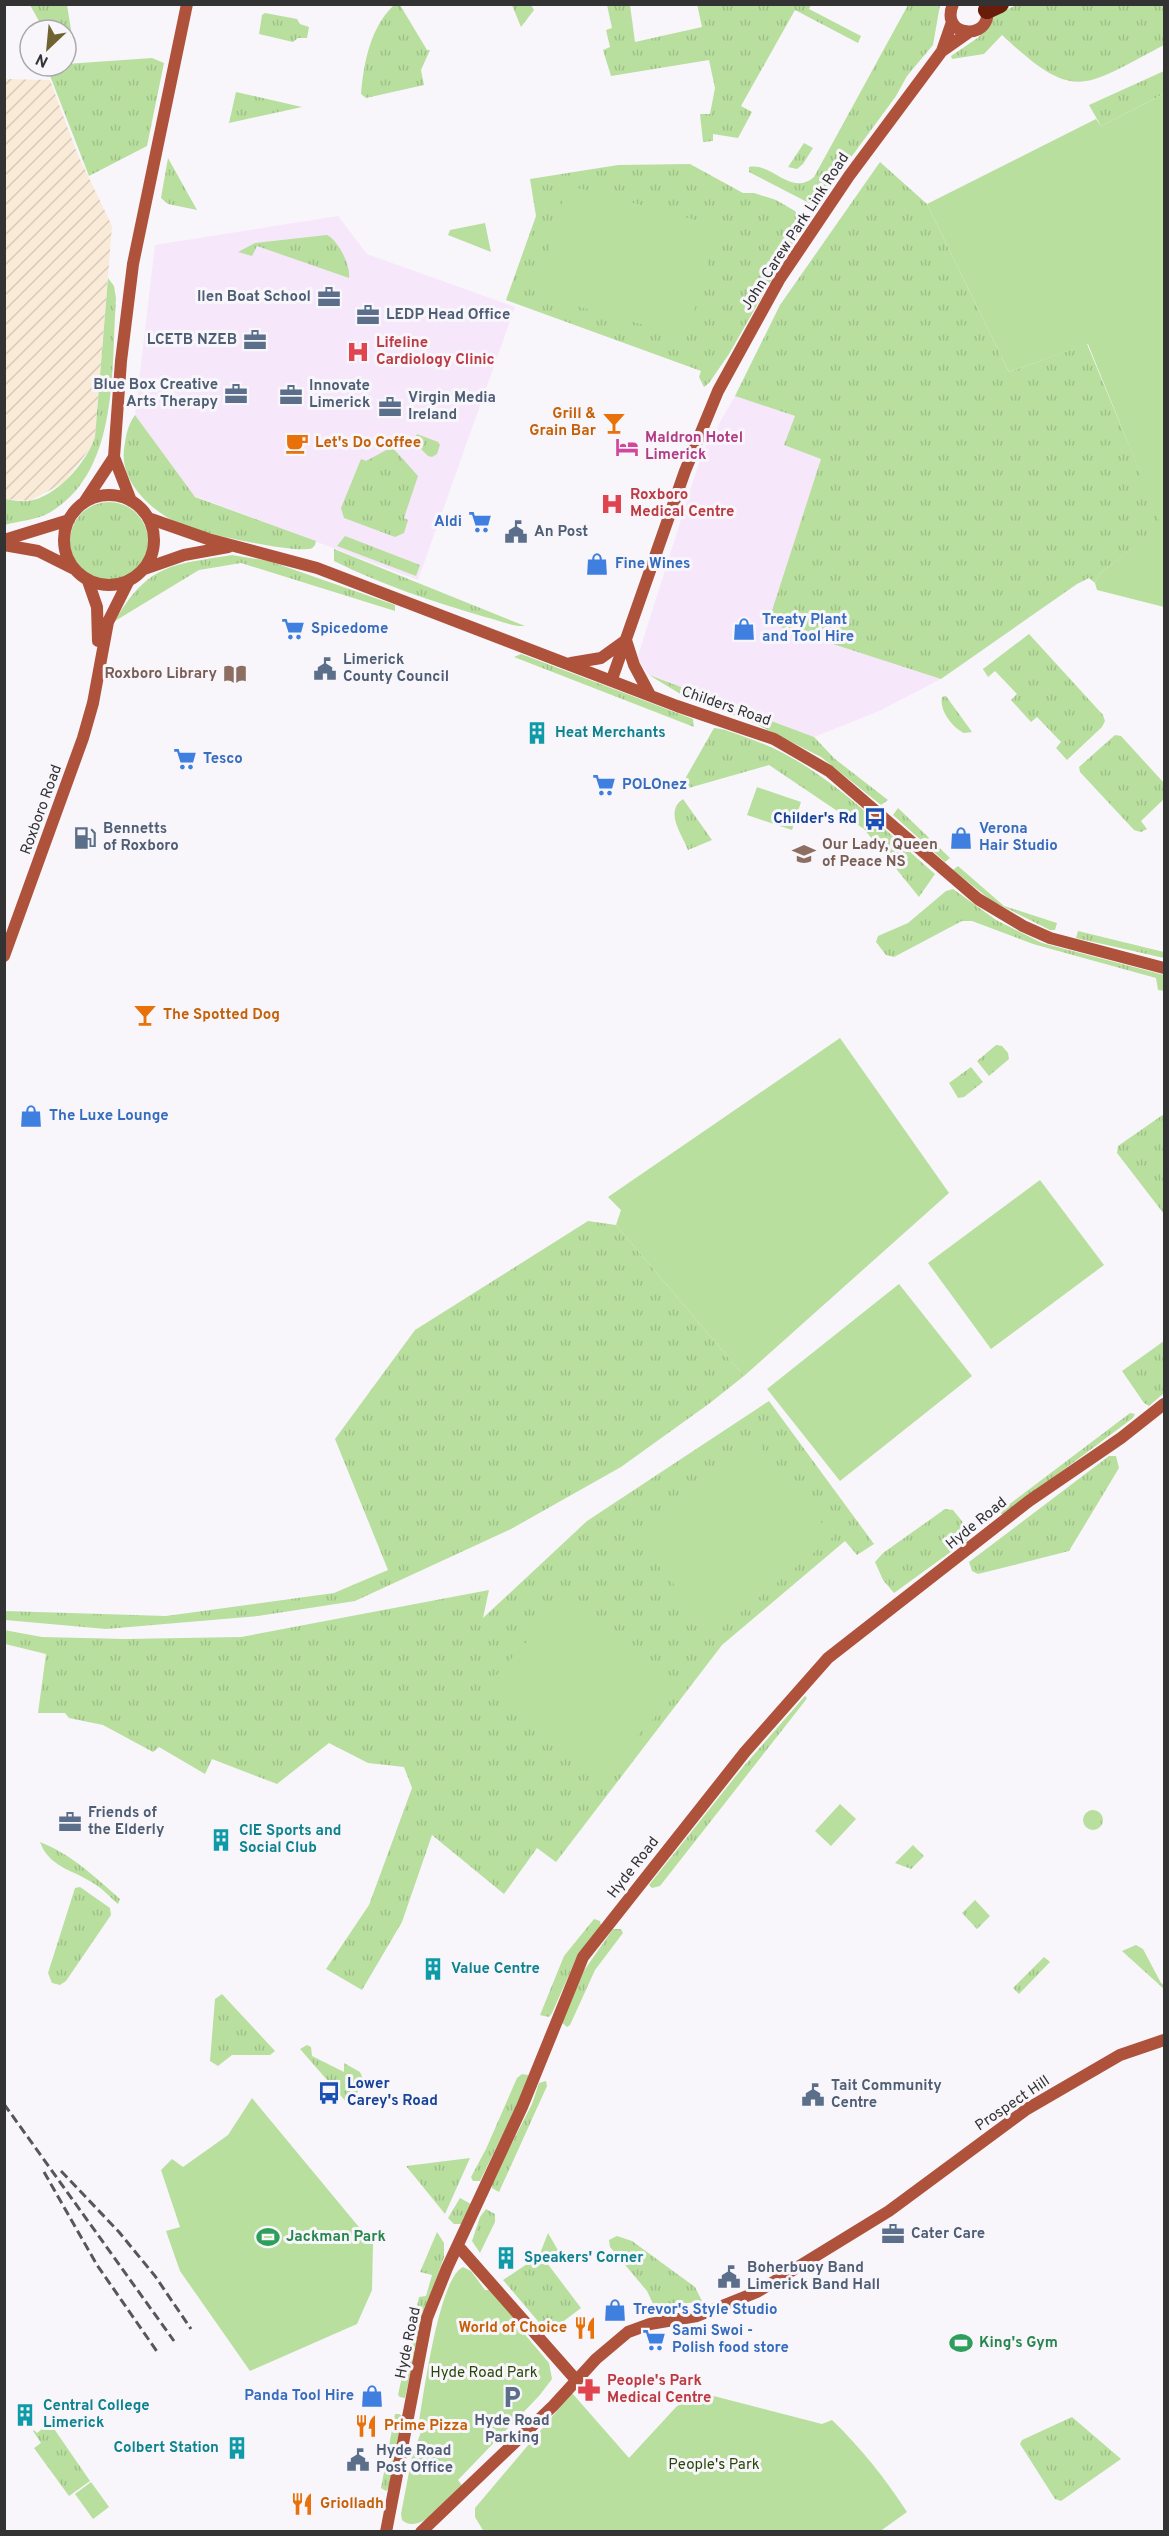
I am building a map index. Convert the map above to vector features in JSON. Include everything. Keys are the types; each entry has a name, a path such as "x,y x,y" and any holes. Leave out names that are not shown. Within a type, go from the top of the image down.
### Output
{"main road":[{"path":"4,545 38,551 74,569 88,581 108,586 128,582 144,569 150,559 154,544 148,518 131,501 114,457 121,361 133,264 187,4"},
{"name":"John Carew Park Link Road","path":"612,679 685,471 718,391 779,280 821,216 942,51 952,22 950,11 952,4"},
{"name":"John Carew Park Link Road","path":"942,51 969,32 981,27 990,6"},
{"path":"952,22 959,30 969,32"},
{"path":"74,569 65,548 69,520 114,457"},
{"path":"82,504 106,495 131,501"},
{"name":"Childers Road","path":"148,518 180,531 316,567 774,740 804,754 829,771 883,815 978,899 1023,926 1057,940 1164,968"},
{"path":"4,540 69,520"},
{"name":"Childers Road","path":"144,569 184,555 235,547"},
{"name":"Roxboro Road","path":"88,581 98,607 98,671"},
{"name":"Roxboro Road","path":"4,956 83,738 93,703 108,622 128,582"},
{"path":"569,663 601,658 626,640 634,664 650,695"},
{"name":"Hyde Road","path":"388,2530 428,2318 458,2246 522,2107 583,1957 752,1744 816,1670 841,1647 981,1541 1029,1501 1121,1438 1164,1404"},
{"name":"Prospect Hill","path":"421,2532 447,2509 596,2359 628,2332 650,2324 697,2316 745,2298 889,2211 1027,2109 1120,2055 1164,2040"},
{"path":"458,2246 576,2381"}],"shaded area":[{"path":"5,79 50,80 77,153 112,226 95,437 91,447 64,483 29,501 5,499"},
{"path":"338,216 367,254 515,307 418,580 192,495 135,415 155,245"},
{"path":"735,396 795,416 821,459 769,623 941,679 879,711 814,737 649,675 637,659 702,453"}],"green space":[{"path":"697,4 811,5 809,9 861,36 858,43 795,10 741,106 752,112 738,138 713,134 713,141 703,142 700,114 710,114 715,88 709,60 611,76 603,50 610,47 606,30 612,28 607,5 630,5 635,42 702,27"},
{"path":"30,5 67,5 69,18 37,18"},
{"path":"394,5 400,5 427,50 430,50 421,70 424,85 366,98 361,94 370,46 379,24"},
{"path":"512,5 531,5 534,10 521,27"},
{"path":"908,5 940,5 933,45 907,76 896,96 819,201 814,204 809,203 749,172 749,167 766,169 797,183 806,182 814,177"},
{"path":"1017,5 1164,5 1164,45 1096,79 1080,82 1064,79 1047,71 1002,35 984,54 952,59 951,56 979,37 994,15"},
{"path":"265,13 297,19 300,24 309,27 307,38 298,38 293,42 259,34 262,15"},
{"path":"152,58 164,63 147,146 89,176 51,78 78,78 78,63"},
{"path":"1164,71 1164,94 1101,126 1089,105"},
{"path":"236,92 302,107 229,123"},
{"path":"1164,94 1164,607 1097,590 1095,583 1100,573 1162,527 1088,344 1009,372 927,204 1096,119 1101,126"},
{"path":"804,143 813,148 803,164 797,169 788,167"},
{"path":"168,158 197,210 168,204 161,198"},
{"path":"880,162 927,204 1009,372 1087,344 1163,527 1100,573 1095,583 1089,578 1077,584 941,679 768,623 821,459 784,445 795,416 735,396 780,305"},
{"path":"690,164 743,193 754,193 776,200 795,211 801,220 799,232 729,354 704,387 699,377 701,371 506,300 536,216 530,179 618,165"},
{"path":"567,185 718,226 687,337 537,295"},
{"path":"485,223 491,252 448,235 450,230"},
{"path":"327,235 343,254 349,278 257,246 252,256 238,252 255,243"},
{"path":"108,278 114,286 116,298 111,386 100,445 89,472 72,495 49,513 5,525 5,499 28,501 49,493 69,477 91,447 95,437"},
{"path":"135,415 195,497 316,541 315,545 310,549 297,549 221,536 177,523 157,510 147,502 132,483 124,461 126,435"},
{"path":"417,434 438,442 440,445 437,454 432,457 428,456 413,441"},
{"path":"392,447 418,476 404,518 408,520 404,533 395,537 344,518 341,508 361,459 366,461"},
{"path":"109,502 124,505 136,514 145,526 148,541 145,556 136,568 124,577 109,580 94,577 82,568 73,556 70,541 73,526 82,514 94,505"},
{"path":"345,536 420,565 416,576 337,546"},
{"path":"334,549 525,626 510,624 447,605 371,578 334,561"},
{"path":"232,555 269,561 395,605 395,611 241,563 199,570 115,621 139,588 163,570 177,565"},
{"path":"1029,634 1103,715 1105,721 1102,727 1067,760 1056,748 1061,742 1037,717 1031,722 1011,700 1017,694 995,671 988,677 983,669"},
{"path":"521,654 693,719 694,727 514,657"},
{"path":"649,675 814,737 835,759 888,800 881,805 821,757 754,723 682,695"},
{"path":"946,696 972,732 964,733 947,718 942,707 942,697"},
{"path":"714,728 730,731 773,748 823,778 846,796 935,874 919,897 864,829 769,765 685,789 681,786"},
{"path":"1115,735 1121,736 1164,783 1164,799 1141,821 1147,829 1141,832 1134,830 1080,772 1079,767"},
{"path":"757,787 801,802 792,830 747,815"},
{"path":"683,799 712,840 688,850 675,817 675,810"},
{"path":"898,808 950,858 945,862 893,815"},
{"path":"958,866 1004,906 1057,923 1055,930 1050,930 992,901 953,870"},
{"path":"953,889 996,920 1042,943 1164,975 1164,991 1158,990 1156,978 1033,944 972,921 962,921 894,957 886,955 876,942 878,936 908,923 946,891"},
{"path":"1078,931 1164,952 1164,958 1076,938"},
{"path":"840,1038 949,1193 744,1376 616,1225 621,1210 608,1197"},
{"path":"996,1045 1002,1046 1008,1053 1009,1059 989,1076 977,1061"},
{"path":"971,1067 983,1082 964,1097 958,1098 949,1083"},
{"path":"1164,1114 1164,1214 1117,1153 1118,1146"},
{"path":"1040,1180 1104,1265 991,1349 928,1263"},
{"path":"588,1221 616,1225 744,1376 621,1467 511,1529 355,1601 258,1616 106,1629 5,1620 5,1611 166,1616 334,1593 388,1570 335,1439 415,1330"},
{"path":"899,1284 972,1376 840,1481 767,1389"},
{"path":"1164,1341 1164,1393 1149,1406 1144,1403 1122,1371"},
{"path":"769,1401 874,1544 857,1555 845,1541 722,1645 556,1862 537,1848 504,1894 432,1835 402,1922 362,1990 326,1969 369,1905 412,1788 404,1767 368,1763 329,1743 277,1784 212,1759 205,1774 159,1747 153,1752 103,1725 69,1718 65,1713 38,1713 46,1654 5,1644 4,1630 42,1637 125,1639 241,1637 489,1590 483,1618 587,1521"},
{"path":"1130,1413 1135,1414 1133,1418 1003,1515 999,1512"},
{"path":"758,1444 833,1537 714,1634 639,1541"},
{"path":"1109,1456 1116,1456 1119,1468 1069,1551 978,1574 972,1571 969,1562"},
{"path":"945,1509 953,1510 970,1531 970,1538 894,1593 883,1580 875,1562 883,1553"},
{"path":"571,1593 679,1691 601,1775 494,1678"},
{"path":"805,1696 807,1698 805,1701 660,1886 652,1888 649,1885 743,1767"},
{"path":"840,1804 856,1819 831,1846 815,1831"},
{"path":"1093,1810 1100,1813 1103,1820 1100,1827 1093,1830 1086,1827 1083,1820 1086,1813"},
{"path":"40,1842 62,1853 82,1867 120,1899 118,1904 96,1885 56,1863 44,1851"},
{"path":"913,1845 924,1856 911,1869 895,1863"},
{"path":"80,1887 110,1908 111,1915 66,1981 60,1985 52,1983 48,1973 75,1888"},
{"path":"975,1900 990,1916 977,1929 962,1913"},
{"path":"594,1919 600,1921 601,1925 576,1959 552,2013 549,2017 540,2015 564,1956"},
{"path":"613,1929 621,1929 623,1933 595,1970 570,2025 567,2027 561,2022 583,1972"},
{"path":"1136,1945 1143,1949 1164,1985 1164,1989 1122,1951"},
{"path":"1044,1957 1050,1962 1019,1994 1013,1988"},
{"path":"222,1994 275,2051 270,2055 232,2055 218,2066 210,2061 215,1999"},
{"path":"307,2045 311,2047 312,2056 344,2072 344,2063 360,2072 363,2079 354,2101 348,2104 300,2049"},
{"path":"522,2074 528,2075 528,2082 480,2181 473,2181 471,2177 486,2149 517,2078"},
{"path":"546,2081 547,2086 499,2192 492,2188 492,2182 532,2104 539,2083"},
{"name":"Jackman Park","path":"252,2098 373,2244 372,2290 357,2324 250,2371 180,2271 166,2231 180,2227 161,2170 172,2159 183,2167 228,2135"},
{"path":"470,2158 445,2214 406,2166"},
{"path":"460,2198 471,2204 461,2224 454,2224 448,2218"},
{"path":"486,2209 495,2214 495,2222 480,2253 472,2241 480,2217"},
{"path":"437,2232 444,2243 444,2257 423,2317 405,2398 400,2397 398,2395 419,2297 426,2296 432,2275 420,2272"},
{"path":"548,2233 559,2252 547,2263 581,2308 548,2333 503,2280 539,2256"},
{"path":"617,2236 632,2241 695,2287 702,2301 655,2308 647,2291 610,2247 609,2240"},
{"name":"Hyde Road Park","path":"463,2267 471,2271 485,2290 489,2290 514,2317 516,2324 549,2363 552,2379 539,2396 458,2480 464,2488 425,2520 409,2524 402,2520 401,2514 412,2456 421,2432 419,2421 434,2338 447,2292 454,2276"},
{"name":"People's Park","path":"572,2393 629,2458 677,2406 706,2394 822,2424 832,2420 872,2464 907,2512 879,2532 484,2532 475,2517 475,2508"},
{"path":"395,2414 402,2416 389,2488 386,2491 381,2488"},
{"path":"1072,2417 1121,2459 1061,2501 1055,2499 1020,2444 1022,2440"},
{"path":"50,2423 90,2481 69,2496 34,2448 41,2443 33,2431 37,2433"},
{"path":"91,2482 109,2507 93,2519 75,2494"}],"railway":[{"path":"4,2104 174,2341"},
{"path":"61,2171 119,2232 155,2276 191,2329"},
{"path":"44,2172 97,2265 158,2353"}],"place":[{"name":"Ilen Boat School","path":"329,297"},
{"name":"LEDP Head Office","path":"368,315"},
{"name":"LCETB NZEB","path":"255,340"},
{"name":"Lifeline Cardiology Clinic","path":"358,352"},
{"name":"Blue Box Creative Arts Therapy","path":"236,394"},
{"name":"Innovate Limerick","path":"291,395"},
{"name":"Virgin Media Ireland","path":"390,407"},
{"name":"Grill & Grain Bar","path":"614,423"},
{"name":"Let's Do Coffee","path":"297,443"},
{"name":"Maldron Hotel Limerick","path":"627,447"},
{"name":"Roxboro Medical Centre","path":"612,504"},
{"name":"Aldi","path":"480,522"},
{"name":"An Post","path":"516,532"},
{"name":"Fine Wines","path":"597,564"},
{"name":"Spicedome","path":"293,629"},
{"name":"Treaty Plant and Tool Hire","path":"744,629"},
{"name":"Limerick County Council","path":"325,669"},
{"name":"Roxboro Library","path":"235,674"},
{"name":"Heat Merchants","path":"537,733"},
{"name":"Tesco","path":"185,759"},
{"name":"POLOnez","path":"604,785"},
{"name":"Childer's Rd","path":"875,819"},
{"name":"Bennetts of Roxboro","path":"85,838"},
{"name":"Verona Hair Studio","path":"961,838"},
{"name":"Our Lady, Queen of Peace NS","path":"804,854"},
{"name":"The Spotted Dog","path":"145,1015"},
{"name":"The Luxe Lounge","path":"31,1116"},
{"name":"Friends of the Elderly","path":"70,1822"},
{"name":"CIE Sports and Social Club","path":"221,1840"},
{"name":"Value Centre","path":"433,1969"},
{"name":"Lower Carey's Road","path":"329,2093"},
{"name":"Tait Community Centre","path":"813,2095"},
{"name":"Cater Care","path":"893,2234"},
{"name":"Jackman Park","path":"268,2237"},
{"name":"Speakers' Corner","path":"506,2258"},
{"name":"Boherbuoy Band Limerick Band Hall","path":"729,2277"},
{"name":"Trevor's Style Studio","path":"615,2310"},
{"name":"World of Choice","path":"585,2328"},
{"name":"Sami Swoi - Polish food store","path":"654,2340"},
{"name":"King's Gym","path":"961,2343"},
{"name":"People's Park Medical Centre","path":"589,2390"},
{"name":"Panda Tool Hire","path":"372,2396"},
{"name":"Hyde Road Parking","path":"512,2397"},
{"name":"Central College Limerick","path":"25,2415"},
{"name":"Prime Pizza","path":"366,2426"},
{"name":"Colbert Station","path":"237,2448"},
{"name":"Hyde Road Post Office","path":"358,2460"},
{"name":"Griolladh","path":"302,2504"}]}
